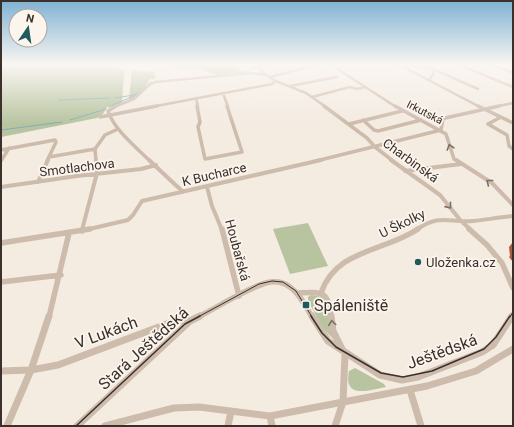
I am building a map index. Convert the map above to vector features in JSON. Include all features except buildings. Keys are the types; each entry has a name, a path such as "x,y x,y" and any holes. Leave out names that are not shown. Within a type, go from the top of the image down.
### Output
{"street":[{"path":"151,84 137,98 110,108 107,112 118,129 183,192"},
{"path":"100,116 272,84"},
{"name":"Charbinská","path":"284,84 312,97 367,138 375,147 405,171 440,195 461,221 487,245 502,263 513,288"},
{"path":"290,86 301,84"},
{"name":"Irkutská","path":"360,84 402,111 441,130 446,134 454,159 492,183 513,205"},
{"path":"436,84 513,123"},
{"path":"467,84 478,89"},
{"path":"312,97 350,87 357,89 365,87"},
{"path":"196,98 200,122 198,127 205,159 242,152 223,93"},
{"path":"441,130 443,119 513,103"},
{"path":"349,124 402,111"},
{"path":"500,117 488,124 507,135 508,146 513,149"},
{"path":"363,120 374,130 378,131 421,120"},
{"path":"82,231 97,173 95,149 105,135 118,129"},
{"name":"K Bucharce","path":"1,243 82,231 124,222 131,219 135,215 137,206 142,201 207,187 441,130"},
{"path":"1,150 55,140 56,142 38,182"},
{"path":"1,161 9,148"},
{"path":"49,157 95,149"},
{"path":"405,171 461,164"},
{"name":"Smotlachova","path":"1,187 97,173 141,169 156,165"},
{"name":"Houbařská","path":"207,187 212,206 221,226 239,296"},
{"name":"U Školky","path":"321,293 322,284 336,267 350,259 406,236 431,220 446,218 461,221 513,216"},
{"path":"7,426 31,370 60,275 69,233"},
{"path":"1,282 60,275"},
{"name":"Stará Ještědská","path":"78,426 190,321 270,282 280,282 290,287 297,293 328,341 345,354"},
{"path":"297,293 321,293 326,297 330,306 333,330 337,342 345,354 343,402 335,426"},
{"name":"Ještědská","path":"345,354 380,375 402,380 418,378 482,352 493,345 513,315"},
{"name":"V Lukách","path":"1,371 31,370 58,365 172,322 182,320 190,321"},
{"name":"Ještědská","path":"105,426 174,408 199,407 270,416 410,390 476,371 495,362 513,348"},
{"path":"410,390 421,426"},
{"path":"228,426 231,411"},
{"path":"270,416 272,426"}],"green space":[{"path":"1,84 123,84 122,103 107,107 103,114 97,118 1,137"},
{"path":"131,84 147,84 140,94 129,100"},
{"path":"308,223 328,266 290,274 273,229"},
{"path":"311,295 322,297 326,301 333,339 323,328 308,301 308,297"},
{"path":"355,368 384,384 386,387 365,391 354,390 350,386 348,380 349,371"}],"waterway":[{"path":"142,90 149,84"},
{"path":"115,98 134,95 140,92"},
{"path":"109,107 136,95"},
{"path":"59,100 110,98"},
{"path":"70,120 106,109"},
{"path":"1,130 62,122"}],"tram line":[{"path":"198,317 259,284 272,281 283,282 296,291 312,317"},
{"path":"510,317 513,312"},
{"path":"76,426 185,324 200,316"},
{"path":"311,316 322,333 336,347 381,373 403,377 432,371 484,349 496,337 510,316"}],"place":[{"name":"Uloženka.cz","path":"418,262"},
{"name":"Spáleniště","path":"306,305"}]}
